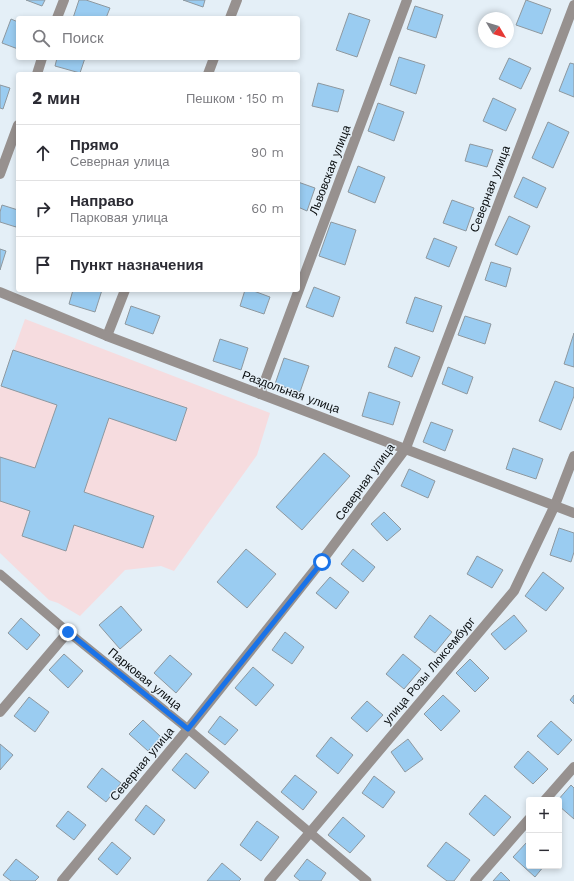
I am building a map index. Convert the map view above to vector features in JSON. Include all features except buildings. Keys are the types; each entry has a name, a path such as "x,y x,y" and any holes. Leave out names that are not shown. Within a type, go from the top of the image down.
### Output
{"street":[{"path":"58,16 64,0"},
{"path":"231,16 236,0"},
{"name":"Львовская улица","path":"300,287 407,0"},
{"name":"Северная улица","path":"62,881 188,729 322,562 406,448 574,5"},
{"path":"38,72 41,60"},
{"path":"209,72 213,60"},
{"path":"0,174 16,130"},
{"name":"Раздольная улица","path":"0,292 107,336 574,512"},
{"path":"107,336 124,292"},
{"name":"Львовская улица","path":"260,394 298,292"},
{"name":"улица Розы Люксембург","path":"269,881 514,591 555,505 574,456"},
{"path":"0,712 68,632"},
{"path":"549,797 574,768"},
{"path":"475,881 526,822"}],"lane":[{"name":"Парковая улица","path":"0,574 68,632 188,729 367,881"}],"shaded area":[{"path":"25,319 270,413 257,455 174,571 161,566 125,570 80,616 58,603 49,600 0,553 0,389"}],"route":[{"path":"68,632 188,729 322,562"}]}
